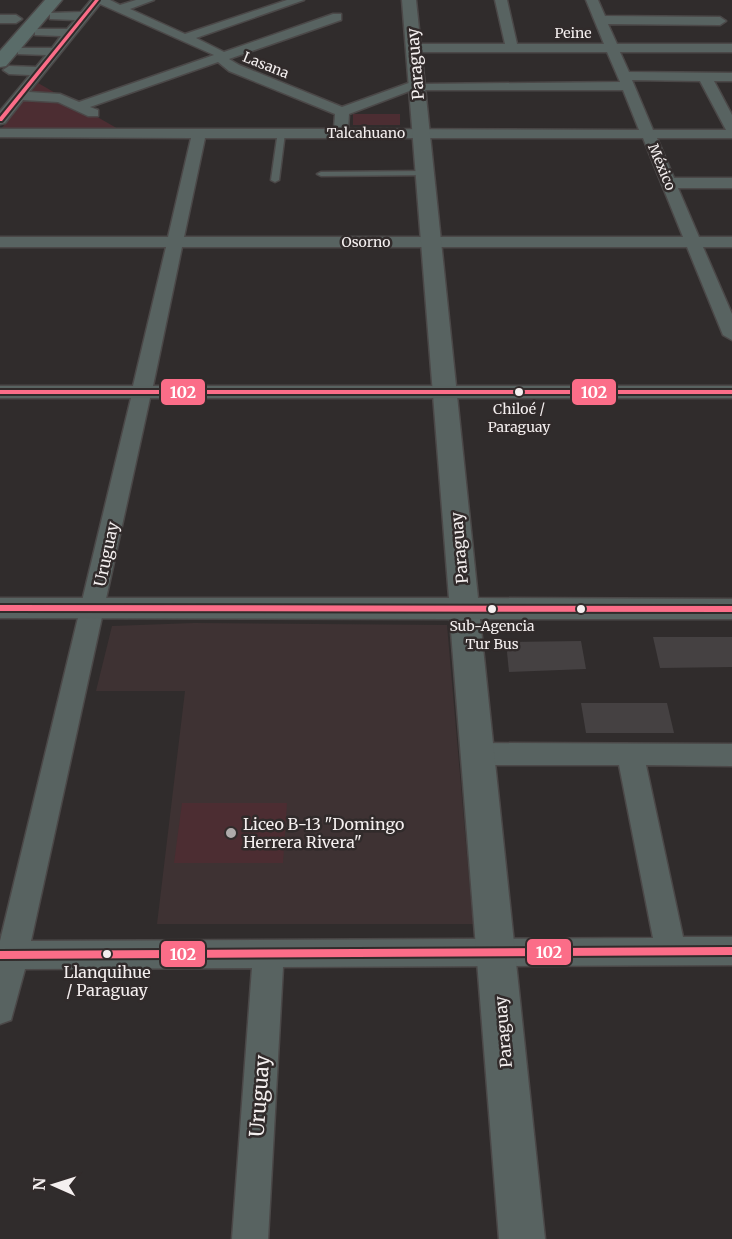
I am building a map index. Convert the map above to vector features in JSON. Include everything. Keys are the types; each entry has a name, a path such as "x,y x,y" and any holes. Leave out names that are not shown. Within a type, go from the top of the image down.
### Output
{"highway":[{"path":"0,37 8,19 33,0"},
{"path":"5,66 54,8"}],"street":[{"name":"Lasana","path":"98,0 223,57 226,64 234,68 342,112"},
{"path":"0,120 98,0"},
{"path":"39,33 76,25 148,0"},
{"path":"184,38 298,0"},
{"name":"Paraguay","path":"409,0 522,1239"},
{"path":"501,0 512,48"},
{"name":"México","path":"592,0 694,243 727,309 732,335"},
{"path":"54,8 76,25"},
{"path":"601,20 666,12 717,16 732,11"},
{"path":"717,16 732,41"},
{"path":"79,106 337,17"},
{"name":"Peine","path":"414,48 612,48 726,51"},
{"path":"22,51 55,52"},
{"path":"5,66 39,71"},
{"path":"705,77 732,128"},
{"path":"341,133 342,112 417,86 732,77"},
{"path":"0,91 52,97 79,106 129,133"},
{"path":"715,96 732,96"},
{"name":"Talcahuano","path":"0,133 732,134"},
{"name":"Uruguay","path":"0,1009 6,955 94,608 200,133"},
{"path":"669,183 732,183"},
{"name":"Osorno","path":"0,242 732,242"},
{"path":"0,392 445,390 732,392"},
{"path":"0,608 732,609"},
{"path":"478,754 732,755"},
{"path":"630,755 671,952"},
{"path":"6,955 732,951"},
{"name":"Uruguay","path":"250,1239 268,954"}],"lane":[{"path":"275,180 281,133"},
{"path":"321,174 425,173"}],"shaded area":[{"path":"38,83 120,130 1,129"},
{"path":"353,114 400,114 400,125 353,125"},
{"path":"194,623 447,625 473,924 157,924 185,691 96,691 112,626"},
{"name":"Liceo B-13 \"Domingo Herrera Rivera\"","path":"182,803 287,803 283,863 174,863"}],"building":[{"path":"653,637 732,637 732,667 660,668"},
{"path":"581,641 586,669 509,672 506,642"},
{"path":"581,703 667,703 674,733 586,733"}],"transit line":[{"name":"102","path":"0,120 97,0"},
{"name":"102","path":"0,392 732,392"},
{"name":"102","path":"0,608 732,609"},
{"name":"102","path":"0,955 732,951"}],"place":[{"name":"Chiloé / Paraguay","path":"519,392"},
{"name":"Sub-Agencia Tur Bus","path":"492,609"},
{"name":"Liceo B-13 \"Domingo Herrera Rivera\"","path":"231,833"},
{"name":"Llanquihue / Paraguay","path":"107,954"}]}
